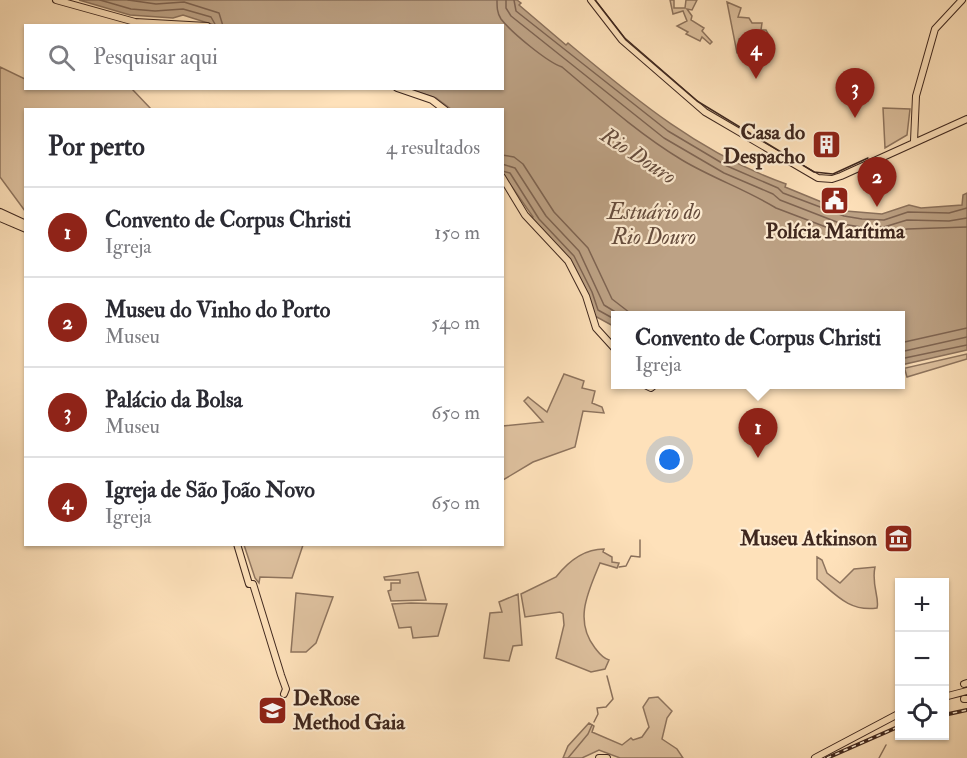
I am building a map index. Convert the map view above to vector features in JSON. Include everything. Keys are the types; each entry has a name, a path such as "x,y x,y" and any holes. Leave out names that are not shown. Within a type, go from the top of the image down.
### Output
{"main road":[{"path":"56,0 135,22 171,24"},
{"path":"591,0 622,40 705,112 818,178 838,177 967,118"},
{"path":"914,141 916,96 935,29 962,0"},
{"path":"400,90 432,100 442,108"},
{"path":"504,180 525,215 568,261 586,296 596,328 611,345"},
{"path":"0,212 24,223"},
{"path":"0,218 24,228"},
{"path":"238,546 285,692"},
{"path":"949,697 965,695"},
{"path":"815,758 895,716"},
{"path":"599,758 607,758"}],"shaded area":[{"path":"670,0 674,0 674,8 685,8 686,0 697,0 692,10 687,9 692,16 691,20 704,28 702,31 712,42 710,44 702,37 700,41 686,34 688,32 677,26 687,21 683,11 673,14"},
{"path":"727,2 741,8 738,17 749,18 752,23 762,23 761,30 766,30 770,37 761,36 759,31 749,32 749,36 739,39 741,54 737,53"},
{"path":"0,67 24,79 24,90 133,90 150,108 24,108 24,210 0,177"},
{"path":"883,108 910,109 907,135 885,148"},
{"path":"967,354 967,359 907,377 905,368"},
{"path":"564,374 584,381 582,388 595,391 592,403 602,407 604,413 583,411 575,447 533,462 504,479 504,426 543,422 524,401 528,397 547,412"},
{"path":"244,546 303,546 292,578 260,577 259,583 255,578"},
{"path":"604,549 603,552 612,557 612,562 619,563 617,568 600,563 588,594 584,616 588,637 599,653 609,660 605,669 591,672 556,658 564,625 563,614 560,612 525,617 521,594 556,577 570,562 582,554"},
{"path":"817,557 822,560 827,573 840,583 854,569 875,567 877,608 867,609 851,605 831,591 817,579"},
{"path":"418,572 426,600 391,601 388,591 391,590 391,583 400,583 400,580 385,580 384,577"},
{"path":"296,593 333,597 316,643 306,652 291,652"},
{"path":"518,594 522,645 513,646 509,661 484,658 490,613 502,612 499,602"},
{"path":"392,604 447,604 438,636 413,638 411,627 399,628"},
{"path":"658,697 672,711 667,718 662,739 677,749 683,758 620,758 599,750 582,758 563,758 568,746 589,723 594,726 592,732 622,745 631,738 633,740 642,737 649,727 643,707 649,698"}],"water":[{"name":"Estuário do Rio Douro","path":"79,0 517,0 521,3 519,5 566,45 568,43 671,124 726,157 786,184 785,187 824,203 826,200 846,211 882,214 909,205 921,208 962,205 963,195 967,193 967,350 905,364 905,311 611,311 611,325 593,315 569,259 531,219 533,217 504,175 504,108 450,108 436,98 411,90 504,90 504,24 211,24 183,15 173,18 130,15"}],"waterway":[{"path":"619,567 626,566 631,556 640,557 640,540"},
{"path":"594,722 598,714 597,708 606,707 613,699 607,676"},
{"path":"568,758 588,734 592,725"},
{"path":"879,758 886,745"}],"tram line":[{"path":"595,0 626,40 697,101 814,172 833,174 868,158"}],"railway":[{"path":"949,714 967,710"},
{"path":"827,758 895,728"}],"place":[{"name":"Igreja de São João Novo","path":"756,79"},
{"name":"Palácio da Bolsa","path":"855,118"},
{"name":"Casa do Despacho","path":"826,144"},
{"name":"Polícia Marítima","path":"835,200"},
{"name":"Museu do Vinho do Porto","path":"877,207"},
{"name":"Convento de Corpus Christi","path":"758,458"},
{"name":"Museu Atkinson","path":"898,538"},
{"name":"DeRose Method Gaia","path":"272,710"}],"water label":[{"name":"Rio Douro","path":"639,155"}]}
